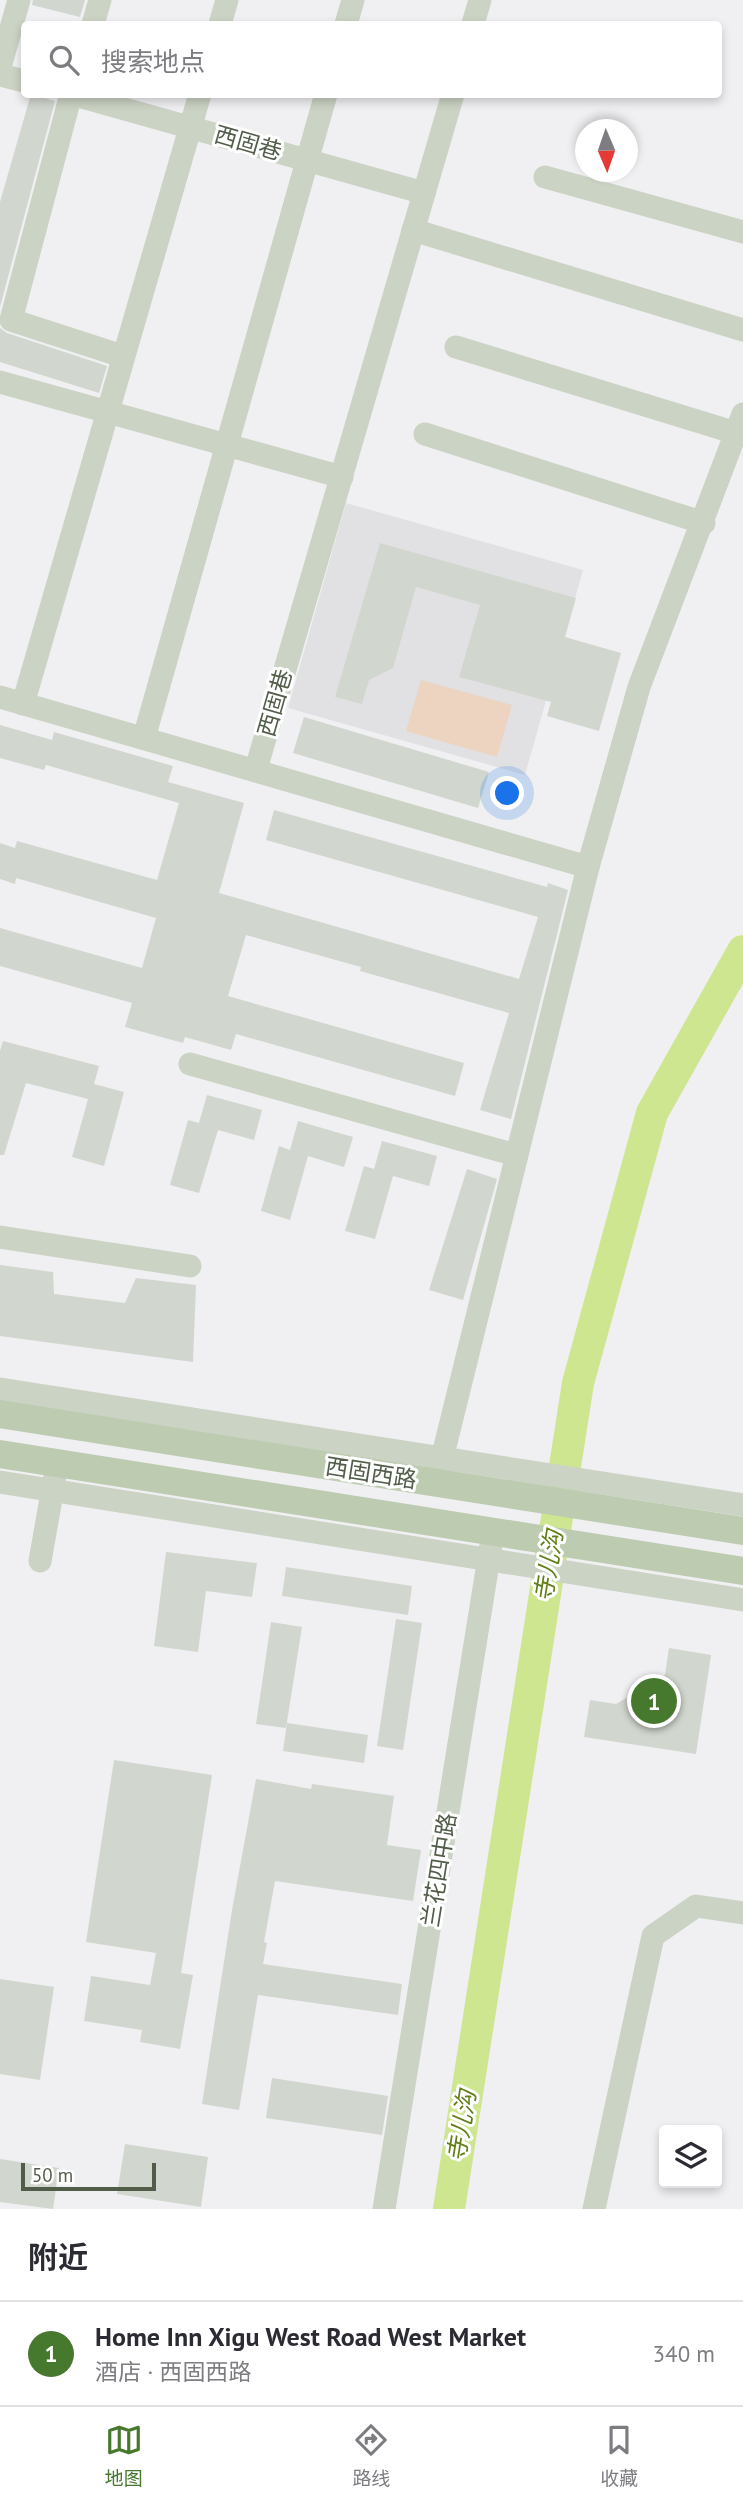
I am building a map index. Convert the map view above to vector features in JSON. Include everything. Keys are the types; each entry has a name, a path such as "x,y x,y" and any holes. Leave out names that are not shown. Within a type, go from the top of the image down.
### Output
{"main road":[{"name":"西固西路","path":"0,1414 439,1471 602,1496 743,1531"},
{"name":"西固西路","path":"0,1454 55,1477 591,1560 743,1571"}],"street":[{"path":"0,67 19,0"},
{"path":"94,21 100,0"},
{"path":"221,21 227,0"},
{"path":"347,21 353,0"},
{"path":"474,21 480,0"},
{"path":"0,75 21,81"},
{"path":"70,98 10,320 122,356"},
{"name":"西固巷","path":"85,98 425,193"},
{"path":"23,704 199,98"},
{"path":"144,737 325,98"},
{"name":"西固巷","path":"256,769 452,98"},
{"path":"545,177 743,232"},
{"path":"413,230 743,330"},
{"path":"0,1389 439,1471 588,867 639,687 704,523 739,423 456,347"},
{"path":"0,382 342,477"},
{"path":"425,434 704,523"},
{"path":"0,697 588,867"},
{"path":"190,1064 516,1155"},
{"path":"0,1237 190,1266"},
{"path":"0,1482 55,1477 40,1561"},
{"path":"602,1496 743,1505"},
{"name":"兰花四中路","path":"384,2209 501,1547"},
{"path":"591,1560 743,1600"},
{"path":"594,2209 653,1936 696,1906 743,1913"}],"shaded area":[{"path":"346,503 583,570 525,775 288,708"},
{"path":"421,680 512,705 497,757 406,731"}],"building":[{"path":"33,0 85,0 80,17 32,5"},
{"path":"30,98 55,101 0,307 0,202"},
{"path":"0,328 7,333 107,366 99,393 0,362"},
{"path":"380,543 576,598 565,637 621,653 599,731 547,716 551,702 459,677 480,605 416,587 393,668 369,680 362,704 335,697"},
{"path":"304,717 489,772 478,808 293,753"},
{"path":"0,725 52,740 54,732 173,766 168,782 244,803 219,893 519,979 538,917 266,840 274,810 547,887 548,883 568,890 511,1119 480,1110 509,1013 360,971 361,967 246,935 228,996 464,1063 455,1096 236,1034 231,1050 185,1037 183,1043 125,1027 132,1003 0,966 0,928 142,968 156,918 16,878 15,884 0,879 0,843 15,848 17,841 157,880 179,803 46,765 44,770 0,758"},
{"path":"3,1041 99,1066 94,1084 124,1092 104,1166 72,1157 88,1099 26,1083 4,1155 0,1155 0,1051"},
{"path":"207,1095 262,1110 254,1140 218,1130 199,1193 170,1185 188,1120 199,1123"},
{"path":"298,1121 353,1137 344,1167 308,1156 290,1220 261,1211 279,1146 290,1150"},
{"path":"382,1141 437,1156 429,1186 393,1176 375,1239 345,1231 364,1166 374,1169"},
{"path":"467,1169 497,1179 463,1300 429,1290"},
{"path":"0,1265 53,1272 54,1294 125,1303 136,1278 196,1285 193,1362 0,1336"},
{"path":"166,1552 257,1563 252,1597 206,1591 198,1652 154,1646"},
{"path":"286,1567 412,1586 408,1615 282,1596"},
{"path":"396,1619 422,1623 403,1750 377,1746"},
{"path":"271,1622 302,1627 286,1728 256,1724"},
{"path":"669,1648 711,1655 696,1754 584,1737 590,1700 616,1704 665,1675"},
{"path":"287,1723 368,1735 364,1763 283,1751"},
{"path":"114,1760 212,1775 181,1973 193,1975 180,2049 140,2042 142,2030 84,2021 91,1976 150,1985 156,1953 86,1942"},
{"path":"256,1779 311,1789 312,1784 394,1796 387,1845 421,1850 413,1901 275,1881 264,1942 267,1943 263,1964 402,1984 398,2015 258,1995 239,2110 202,2104 232,1910"},
{"path":"0,1979 54,1987 40,2080 0,2074"},
{"path":"272,2078 388,2096 382,2135 266,2118"},
{"path":"125,2144 208,2157 201,2207 117,2194"},
{"path":"0,2159 59,2168 53,2209 0,2202"}],"waterway":[{"name":"寺儿沟","path":"449,2209 578,1383 652,1113 743,951"}],"place":[{"name":"Home Inn Xigu West Road West Market","path":"654,1701"}]}
